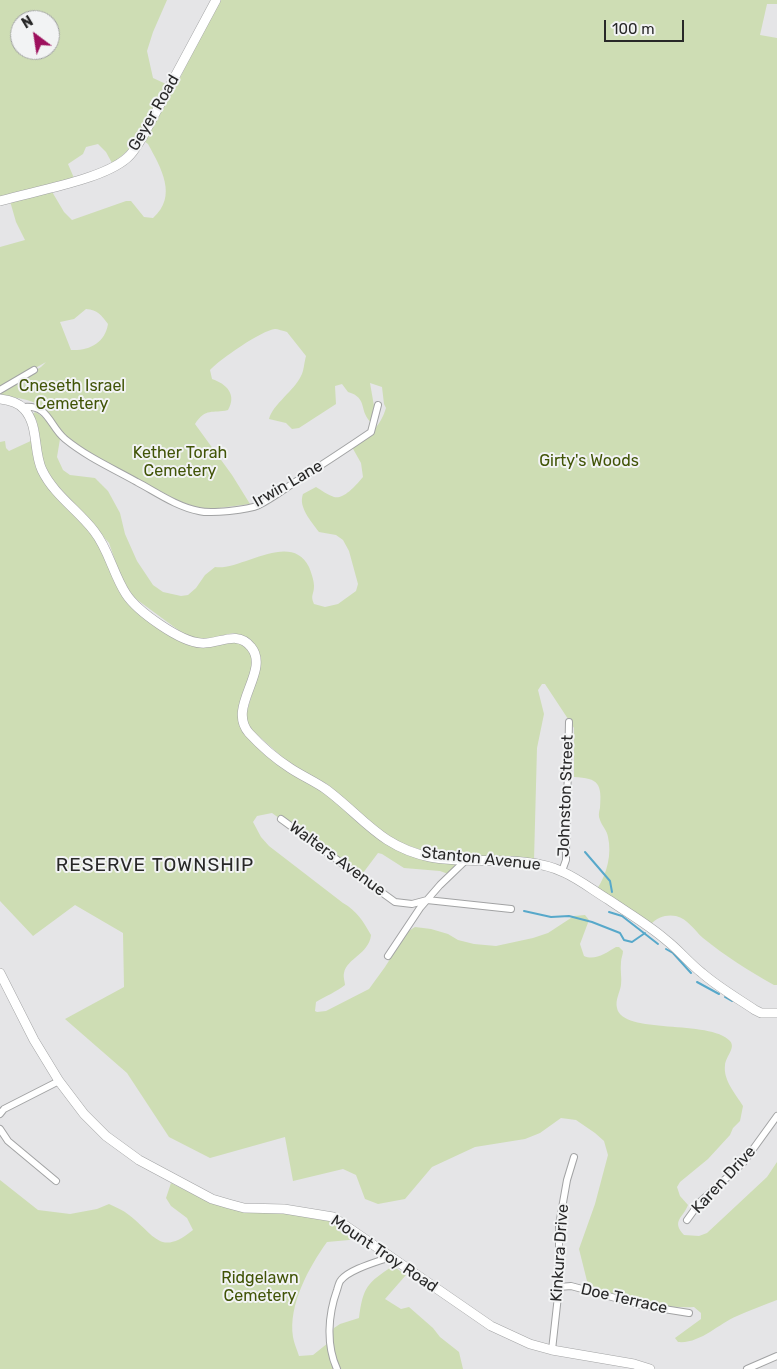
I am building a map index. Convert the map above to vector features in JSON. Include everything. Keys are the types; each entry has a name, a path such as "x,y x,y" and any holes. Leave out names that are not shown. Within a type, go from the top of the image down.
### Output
{"street":[{"name":"Geyer Road","path":"0,201 99,174 128,157 143,136 216,0"},
{"path":"0,390 34,370"},
{"path":"0,399 8,400 23,407"},
{"name":"Irwin Lane","path":"23,407 30,406 44,412 61,436 80,452 115,469 177,504 211,513 258,506 371,432 378,406"},
{"name":"Stanton Avenue","path":"23,407 32,423 37,456 43,472 52,486 100,539 118,580 130,600 178,636 193,642 206,644 239,638 252,648 255,654 256,667 242,711 243,724 253,737 278,758 325,788 386,840 413,852 430,857 534,864 562,871 649,927 704,975 755,1010 765,1014 777,1012"},
{"name":"Johnston Street","path":"562,871 566,860 569,722"},
{"name":"Walters Avenue","path":"281,819 395,902 412,904 427,900 511,909"},
{"path":"388,956 420,908 466,860"},
{"name":"Mount Troy Road","path":"0,973 34,1040 59,1081 84,1114 106,1136 150,1166 212,1199 229,1204 244,1208 292,1210 332,1216 491,1326 530,1344 552,1350 634,1364 650,1369"},
{"path":"0,1114 4,1109 59,1081"},
{"name":"Karen Drive","path":"688,1220 700,1202 743,1163 777,1116"},
{"path":"0,1129 8,1141 56,1181"},
{"name":"Kinkura Drive","path":"552,1350 559,1287 559,1225 567,1180 574,1157"},
{"path":"337,1369 332,1356 329,1330 335,1297 341,1280 354,1272 390,1257"},
{"name":"Doe Terrace","path":"559,1287 572,1286 645,1306 690,1313"},
{"path":"747,1369 777,1356"}],"green space":[{"path":"0,0 167,0 147,51 153,78 166,84 150,117 131,147 112,163 106,152 98,144 86,147 83,154 68,164 74,178 0,198"},
{"path":"220,0 777,0 777,4 767,4 760,35 777,38 777,985 746,969 703,938 680,917 666,916 659,918 651,924 597,889 604,877 609,857 606,830 599,817 599,788 594,781 574,777 574,728 545,684 542,684 538,690 544,714 537,748 534,860 427,852 395,841 376,828 327,784 290,764 253,731 247,723 246,715 261,663 258,649 251,640 233,633 203,640 185,635 132,596 122,580 109,543 52,479 43,464 37,422 33,414 35,412 43,417 60,439 57,457 63,470 70,475 95,478 108,491 120,513 125,534 137,561 153,585 163,592 181,596 188,595 196,588 205,575 215,567 226,567 278,552 290,552 301,557 309,567 314,584 312,597 314,604 325,607 338,604 356,591 358,584 349,551 343,540 336,535 319,532 304,509 302,504 303,494 316,487 334,497 342,496 350,491 363,477 361,463 352,447 373,431 383,415 386,408 382,387 370,383 374,406 372,423 365,414 359,398 348,392 342,384 335,386 336,404 299,428 292,429 286,423 269,419 271,413 298,382 306,356 287,332 276,329 261,334 231,353 210,370 212,379 222,384 229,391 231,405 228,410 206,413 195,424 232,475 250,504 211,509 181,502 73,443 45,410 36,403 0,396 0,392 46,362 0,388 0,247 25,240 16,222 10,201 51,190 64,212 72,220 126,201 131,201 144,217 153,218 165,201 165,182 158,163 148,144 144,141 181,76","holes":["86,309 94,310 103,318 108,324 106,331 100,341 90,347 71,350 60,322 74,319"]},
{"path":"35,439 43,472 94,531 130,599 193,642 239,638 255,654 242,711 249,733 325,789 375,832 413,852 466,860 451,875 440,871 404,868 378,853 360,877 272,813 257,816 253,822 261,837 269,846 352,909 371,935 366,947 346,968 344,975 345,985 316,1002 315,1011 326,1011 369,989 407,932 415,927 431,929 474,944 496,946 548,933 574,916 585,915 589,920 580,944 584,956 596,957 616,947 623,951 621,985 617,999 617,1008 622,1016 650,1025 705,1030 720,1034 732,1044 725,1065 725,1071 730,1086 743,1106 740,1121 708,1159 680,1182 677,1187 680,1196 688,1205 679,1220 678,1226 684,1235 699,1236 707,1233 767,1177 777,1162 777,1300 730,1319 694,1340 678,1342 675,1338 701,1319 701,1313 694,1307 655,1304 591,1287 587,1281 579,1249 595,1204 608,1155 604,1141 576,1120 561,1118 540,1133 525,1139 475,1147 432,1167 405,1199 378,1204 365,1199 356,1175 343,1169 293,1181 285,1137 210,1158 169,1137 127,1073 65,1019 124,987 123,933 75,905 33,936 0,901 0,442 5,441 6,448 9,451"},
{"name":"Ridgelawn Cemetery","path":"0,1180 38,1210 70,1214 97,1209 109,1204 127,1213 152,1236 165,1242 173,1242 193,1230 187,1218 171,1206 166,1198 171,1183 199,1197 330,1221 360,1239 327,1242 313,1263 301,1287 292,1325 293,1339 299,1356 313,1355 328,1343 334,1328 359,1318 362,1299 368,1287 377,1277 393,1266 406,1275 385,1299 401,1309 409,1307 433,1328 440,1337 459,1352 463,1369 0,1369"}],"waterway":[{"path":"585,852 610,881 612,892"},
{"path":"524,911 551,917 569,916 592,922 620,933 624,940 632,942 645,933"},
{"path":"609,912 622,916 658,944"},
{"path":"666,949 673,953 691,973"},
{"path":"697,982 719,994"},
{"path":"725,997 732,1001"}],"district":[{"name":"RESERVE TOWNSHIP","path":"155,866"}],"park label":[{"name":"Cneseth Israel Cemetery","path":"72,395"},
{"name":"Girty's Woods","path":"589,461"},
{"name":"Kether Torah Cemetery","path":"180,462"}]}
